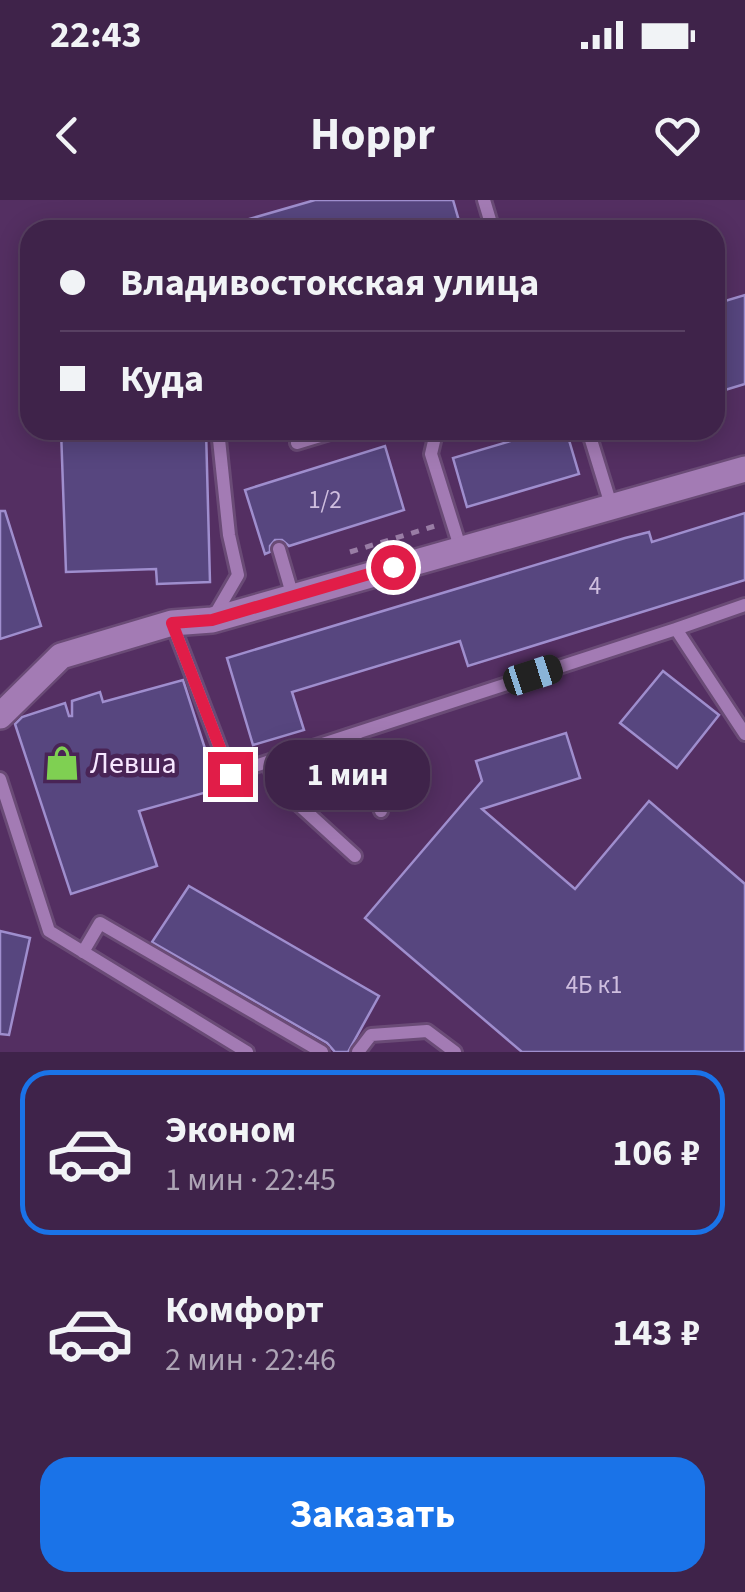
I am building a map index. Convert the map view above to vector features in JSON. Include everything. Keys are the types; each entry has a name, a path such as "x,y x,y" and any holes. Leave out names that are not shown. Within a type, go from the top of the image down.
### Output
{"street":[{"path":"0,716 61,656 172,623 212,620 745,468"}],"lane":[{"path":"212,620 238,575 229,535 219,440"},
{"path":"297,444 309,440"},
{"path":"434,440 431,454 460,547"},
{"path":"591,440 611,504"},
{"path":"279,550 293,596"},
{"path":"172,623 230,774 745,606"},
{"path":"676,629 745,734"},
{"path":"354,734 382,811"},
{"path":"268,762 274,784 355,856"},
{"path":"0,779 49,931 247,1052"},
{"path":"82,952 100,923 322,1052"},
{"path":"358,1052 371,1035 428,1032 455,1052"}],"path":[{"path":"341,555 452,520"}],"building":[{"path":"315,200 453,200 459,220 246,220"},
{"path":"745,295 745,384 725,390 725,301"},
{"path":"61,440 206,440 210,582 157,584 156,569 66,572"},
{"path":"514,440 569,440 579,474 467,507 453,458"},
{"path":"385,446 404,510 289,546 275,540 265,554 245,490"},
{"path":"0,511 5,511 41,626 0,639"},
{"path":"745,513 745,580 468,666 460,641 292,692 304,730 253,745 227,658 625,538 649,532 652,542"},
{"path":"663,671 719,715 677,768 620,723"},
{"path":"183,680 218,789 139,811 157,866 71,894 15,724 22,717 65,703 72,716 72,701 100,692 103,702"},
{"path":"566,733 580,778 482,809 575,889 649,801 745,884 745,1052 522,1052 365,918 482,781 476,761"},
{"path":"189,886 379,996 348,1052 335,1052 327,1043 152,942"},
{"path":"0,931 30,938 9,1035 0,1034"}],"place":[{"name":"Левша","path":"62,763"}],"route":[{"path":"230,774 172,623 212,620 393,567"}]}
